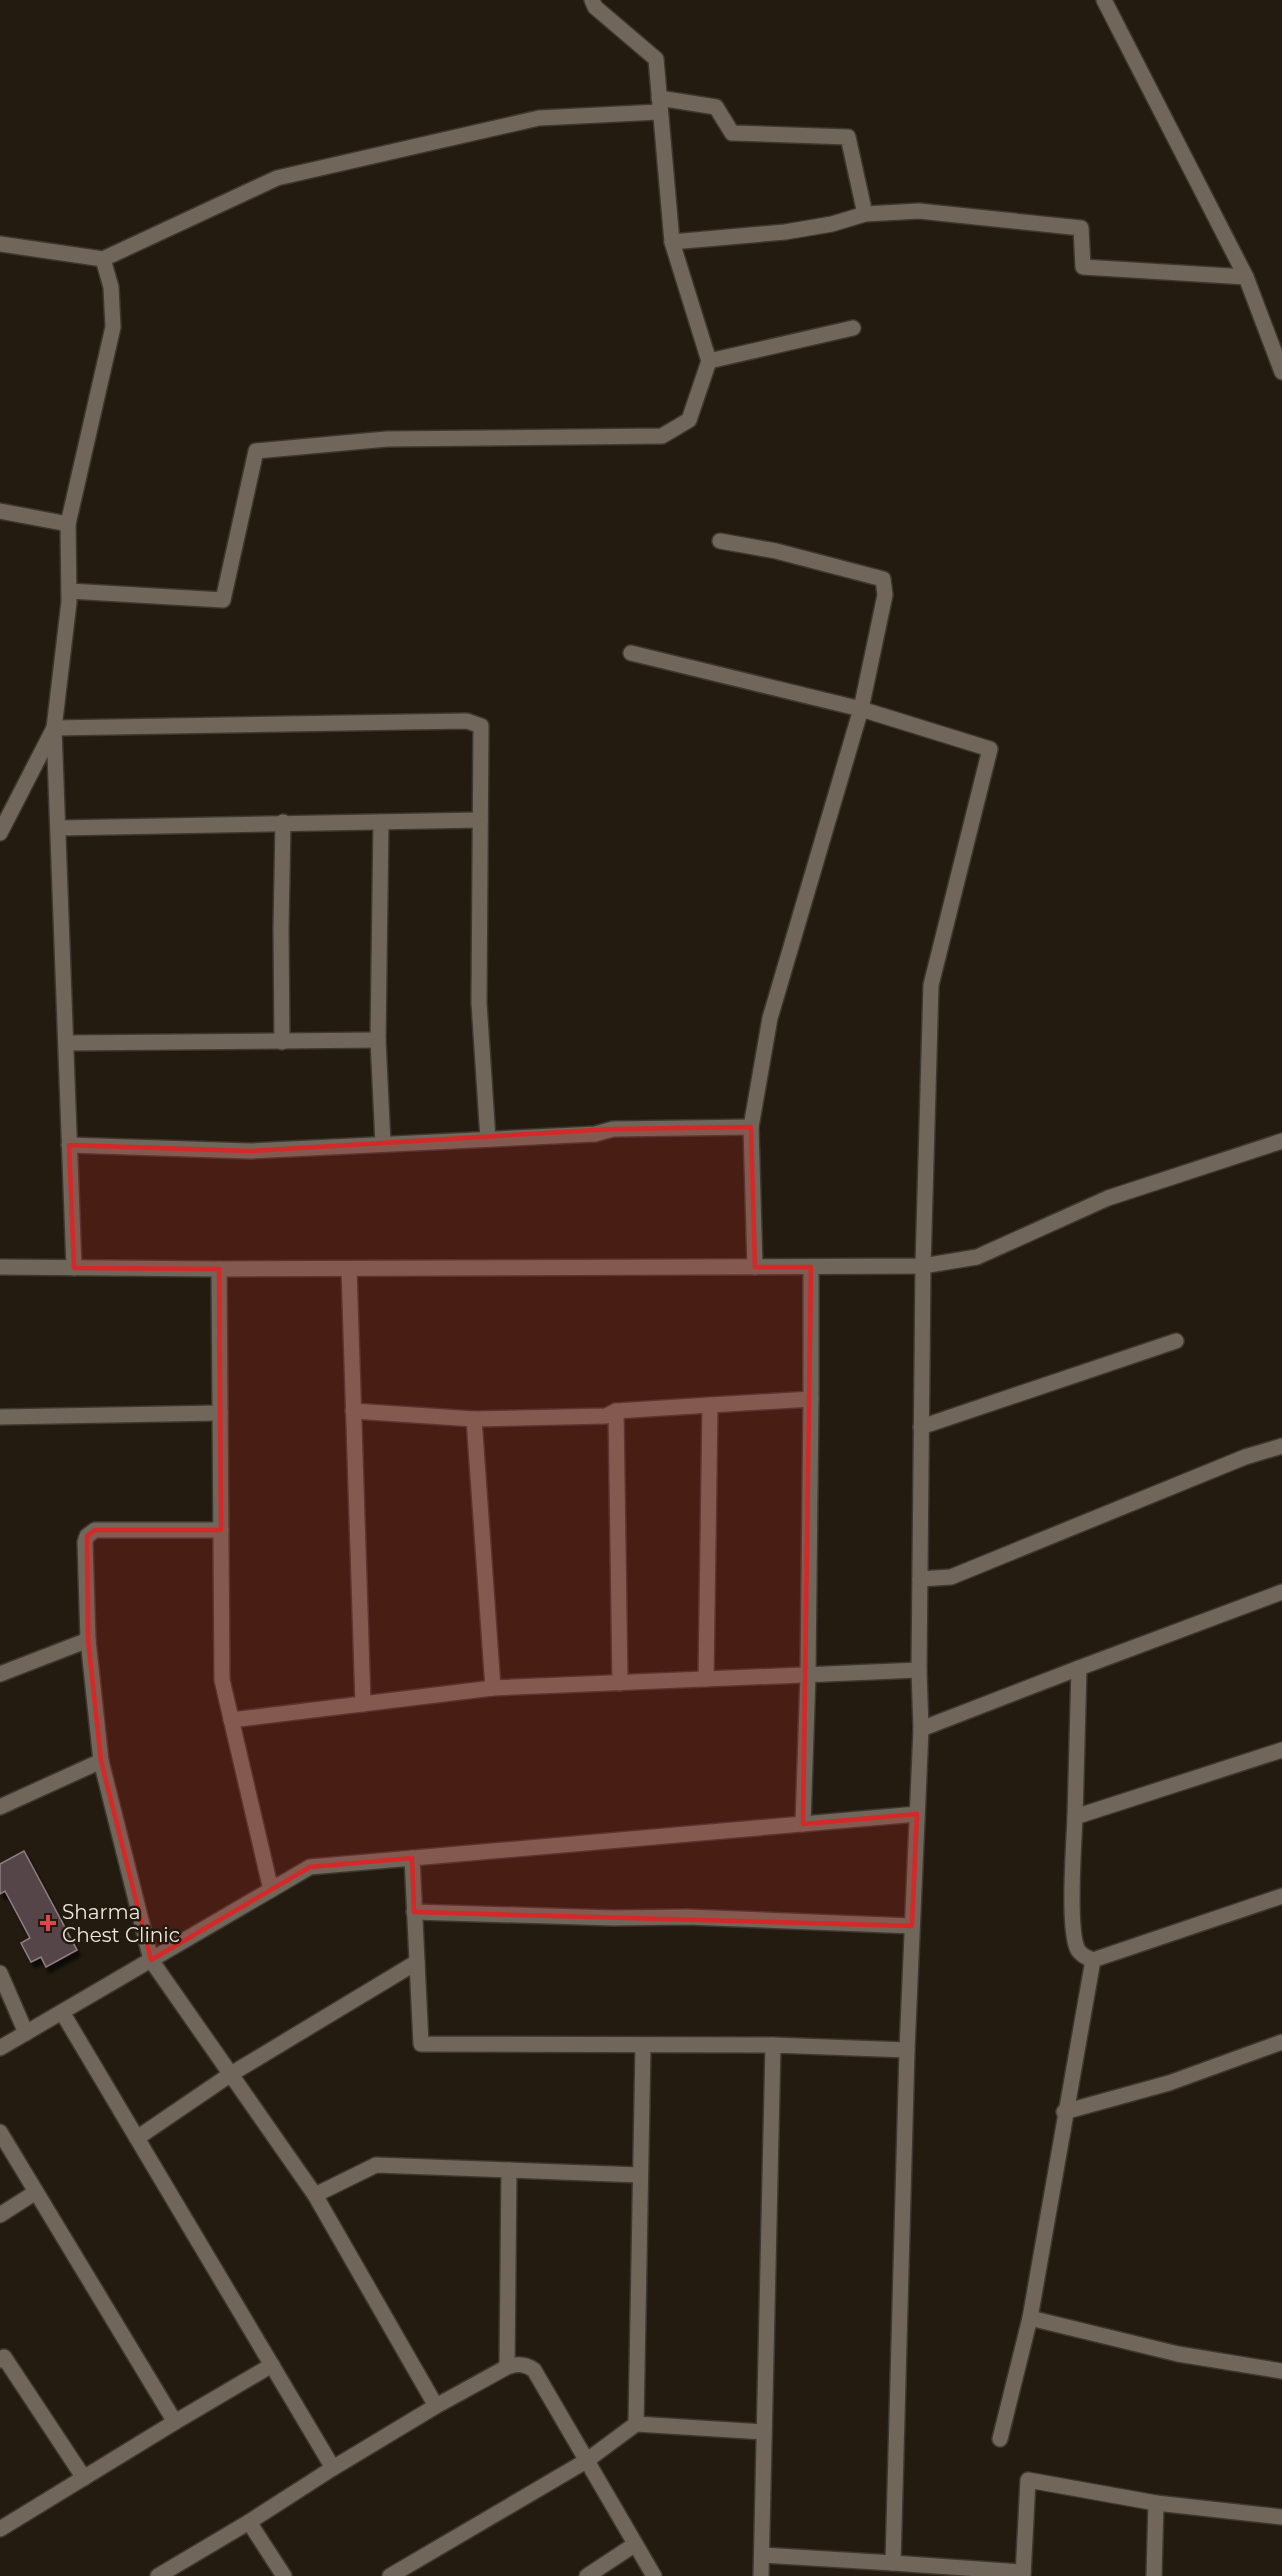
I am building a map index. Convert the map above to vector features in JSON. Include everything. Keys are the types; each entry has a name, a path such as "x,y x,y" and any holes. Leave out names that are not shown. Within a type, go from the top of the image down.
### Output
{"street":[{"path":"69,591 223,600 256,451 387,439 662,436 689,420 709,361 672,242 656,59 595,7 592,0"},
{"path":"1107,1 1246,277 1282,372"},
{"path":"0,244 103,259 278,178 539,118 659,105 716,107 732,133 848,137 865,214"},
{"path":"672,242 785,232 832,224 865,214 919,211 1081,228 1083,267 1246,277"},
{"path":"74,1268 54,728 69,591 68,524 113,327 111,287 103,259"},
{"path":"709,361 853,328"},
{"path":"0,511 68,524"},
{"path":"720,542 776,551 883,579 885,595 861,709 770,1018 751,1127 754,1267"},
{"path":"631,653 861,709 990,749 931,985 923,1266 919,1670 921,1729 907,2050 893,2563"},
{"path":"54,728 467,721 481,726 479,1003 488,1139"},
{"path":"0,833 54,728"},
{"path":"58,828 480,820"},
{"path":"282,1042 283,822"},
{"path":"381,822 378,1040 383,1144"},
{"path":"66,1043 378,1040"},
{"path":"69,1145 250,1151 595,1134 613,1129 751,1127"},
{"path":"0,1267 349,1269 923,1266 977,1257 1108,1198 1282,1141"},
{"path":"802,1824 808,1675 811,1266"},
{"path":"219,1269 222,1680 271,1890"},
{"path":"349,1269 363,1704"},
{"path":"921,1426 1176,1341"},
{"path":"354,1411 474,1419 606,1416 616,1411 811,1399"},
{"path":"706,1679 710,1405"},
{"path":"616,1411 620,1683"},
{"path":"0,1417 220,1413"},
{"path":"474,1419 493,1688"},
{"path":"920,1579 951,1577 1245,1457 1282,1446"},
{"path":"221,1530 95,1530 87,1536 85,1542 88,1640 101,1761 151,1960 315,2195 436,2406"},
{"path":"921,1729 1282,1592"},
{"path":"0,1674 88,1640"},
{"path":"1079,1668 1072,1930 1079,1951 1087,1959 1093,1960 1282,1896"},
{"path":"231,1720 493,1688 919,1670"},
{"path":"1075,1817 1282,1750"},
{"path":"0,1807 101,1761"},
{"path":"0,2048 310,1867 917,1814"},
{"path":"412,1858 421,2044 773,2045 907,2050"},
{"path":"414,1912 613,1918 687,1917 912,1926"},
{"path":"1000,2439 1030,2318 1093,1960"},
{"path":"137,2138 231,2074 417,1962"},
{"path":"0,1973 26,2033"},
{"path":"62,2012 333,2468"},
{"path":"1065,2112 1169,2083 1282,2042"},
{"path":"636,2424 643,2045"},
{"path":"761,2576 773,2045"},
{"path":"0,2132 175,2422"},
{"path":"315,2195 376,2165 640,2175"},
{"path":"507,2367 509,2170"},
{"path":"0,2215 36,2192"},
{"path":"1030,2318 1178,2354 1282,2371"},
{"path":"1,2356 84,2478"},
{"path":"161,2575 436,2406 507,2367 522,2364 534,2370 654,2576"},
{"path":"0,2529 272,2365"},
{"path":"390,2576 586,2461 636,2424 764,2432"},
{"path":"762,2555 1023,2574 1029,2480 1156,2503 1282,2517"},
{"path":"1154,2576 1156,2503"},
{"path":"249,2522 284,2576"},
{"path":"587,2576 634,2545"}],"highlighted area":[{"path":"751,1127 755,1267 811,1267 803,1824 917,1814 912,1926 414,1912 412,1858 310,1867 151,1960 101,1761 88,1640 87,1536 95,1530 221,1530 219,1269 74,1268 69,1145 250,1151 613,1129"}],"building":[{"path":"24,1851 77,1950 46,1967 41,1957 31,1962 21,1943 30,1938 5,1891 0,1894 0,1864"}],"place":[{"name":"Sharma Chest Clinic","path":"48,1923"}]}
